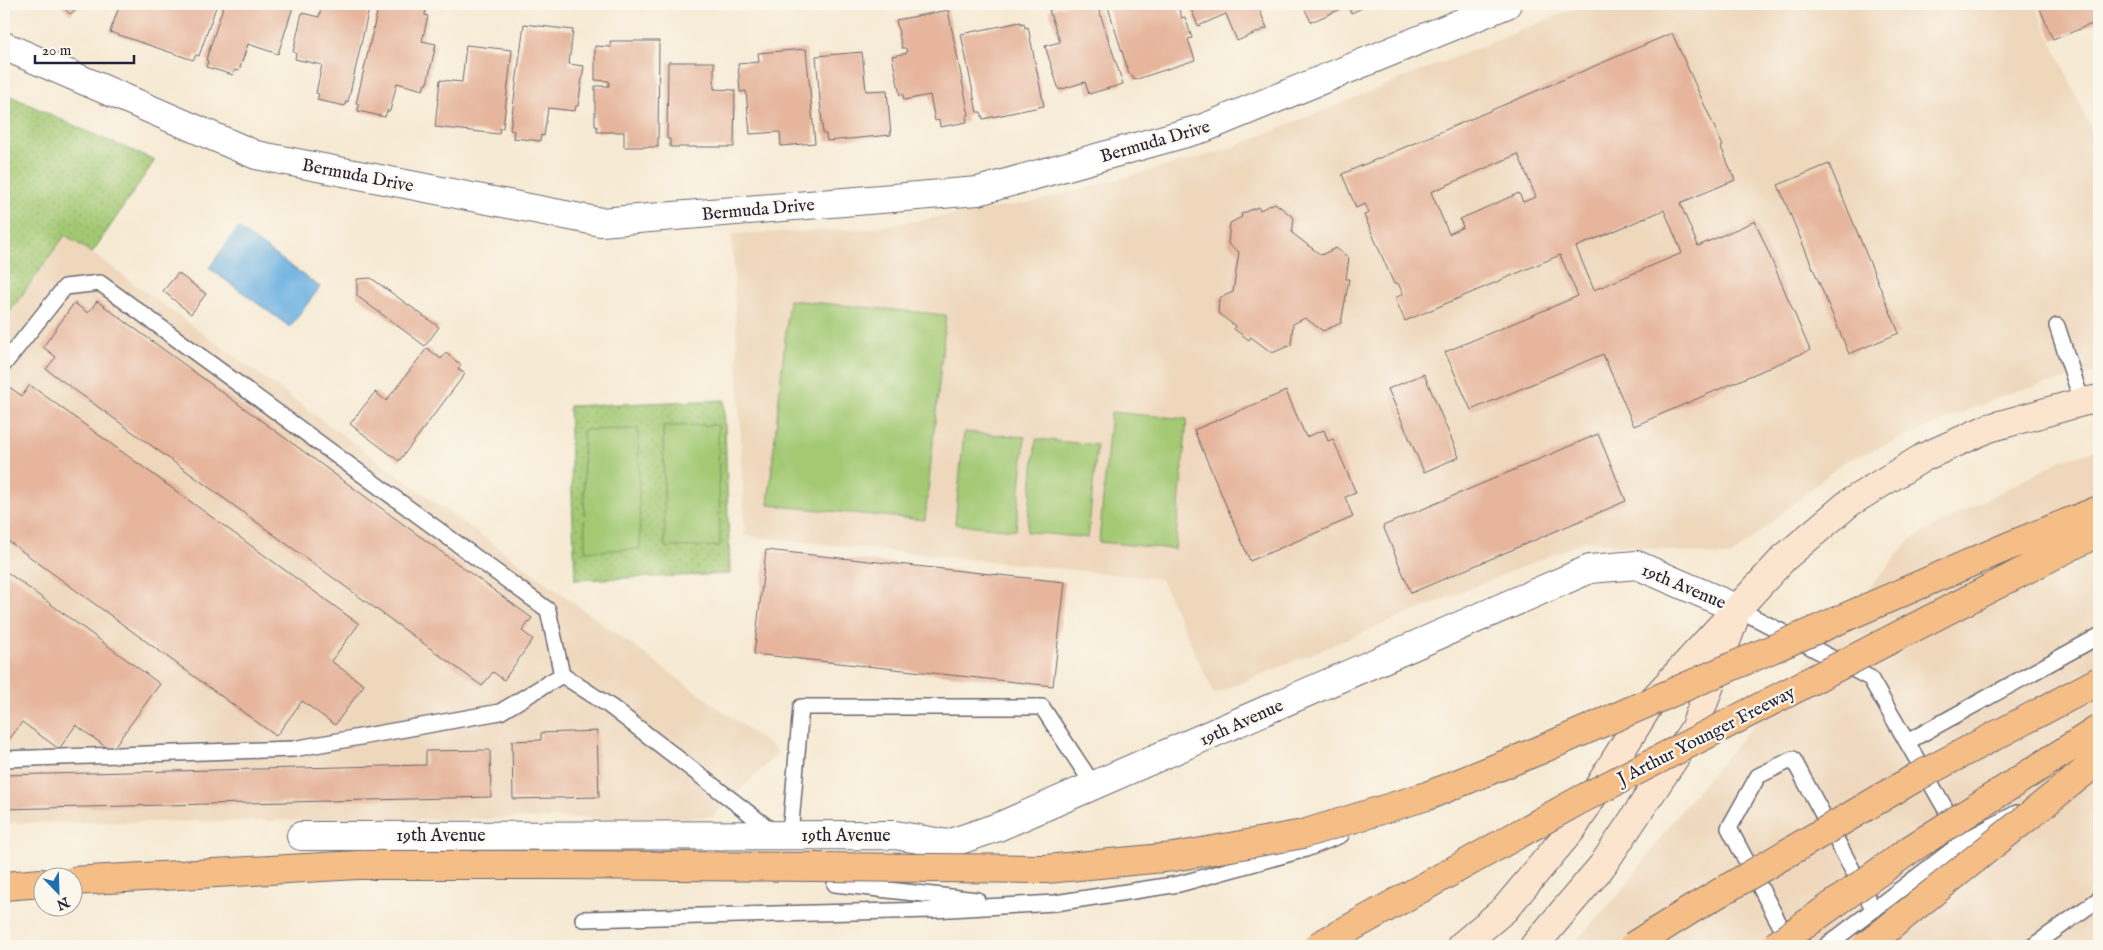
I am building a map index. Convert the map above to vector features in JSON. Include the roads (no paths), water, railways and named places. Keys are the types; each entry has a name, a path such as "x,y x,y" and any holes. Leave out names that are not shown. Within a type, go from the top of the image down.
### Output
{"highway":[{"path":"82,880 358,865 1036,869 1174,857 1303,834 1427,796 1540,750 2009,546 2099,510"},
{"name":"J Arthur Younger Freeway","path":"1318,946 1578,801 2099,532"},
{"path":"1633,946 1692,909 1915,778 2099,681"},
{"path":"1775,946 1912,849 2099,729"},
{"path":"1866,946 2099,760"},
{"path":"4,886 32,884"}],"main road":[{"name":"19th Avenue","path":"1738,609 1784,558 1849,503 1924,457 1989,428 2091,400"},
{"path":"1461,946 1505,909 1574,828 1651,702 1738,609"},
{"path":"1534,946 1602,866 1694,728 1738,609"}],"street":[{"name":"Bermuda Drive","path":"4,46 256,155 601,222 978,191 1204,128 1470,11 1507,4"},
{"name":"19th Avenue","path":"301,836 895,835 948,844 998,827 1590,570 1637,564 1738,609"}],"lane":[{"path":"4,364 64,287 100,282 548,610 562,675 611,708 784,835 801,707 1042,706 1094,786"},
{"path":"2057,326 2070,362 2091,400"},
{"path":"1850,667 2099,536"},
{"path":"1738,609 1870,678 1964,841"},
{"path":"1907,742 2099,636"},
{"path":"4,759 294,749 500,712 562,675"},
{"path":"583,919 932,910 1055,903 1179,884 1306,849 1425,801 1540,750"},
{"path":"1791,946 1729,828 1758,776 1793,758 1874,910"},
{"path":"1826,946 1964,841 2099,768"},
{"path":"835,884 986,901"},
{"path":"2034,946 2099,900"}],"water":[{"path":"238,228 320,287 290,327 209,268"}]}
